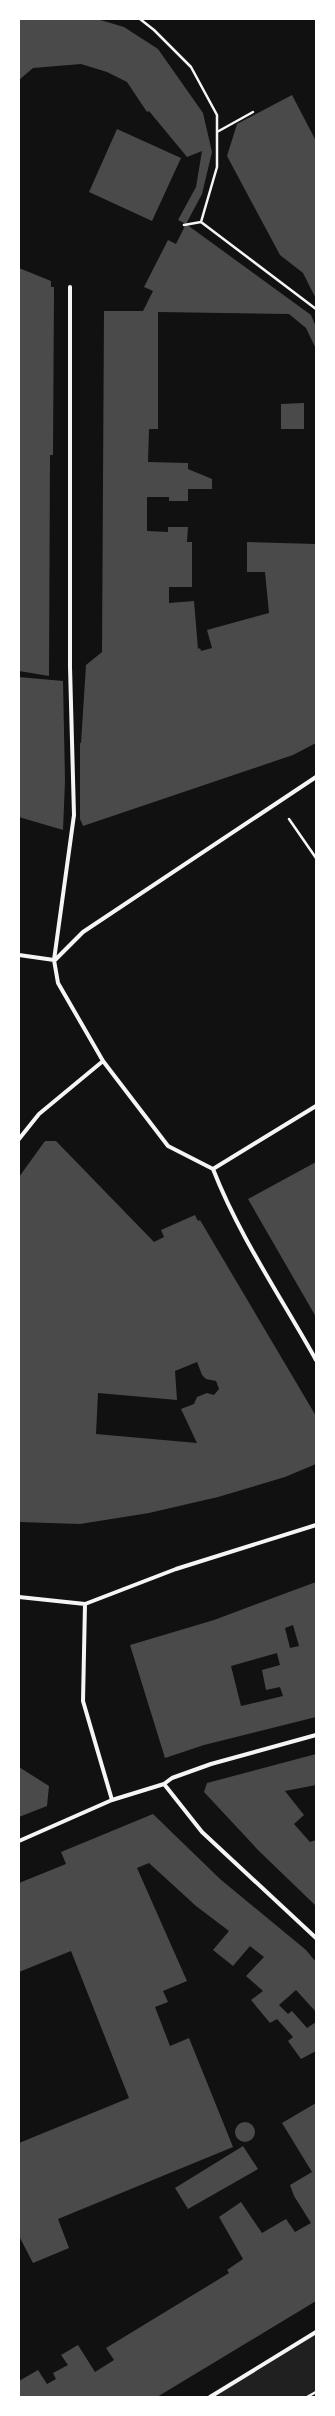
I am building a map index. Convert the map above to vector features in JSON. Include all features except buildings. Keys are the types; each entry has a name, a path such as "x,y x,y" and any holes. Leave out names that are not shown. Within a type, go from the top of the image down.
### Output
{"street":[{"path":"70,287 70,667 74,815 54,960 58,983 103,1061 168,1146 213,1169 224,1198 241,1230 316,1360"},
{"path":"54,960 83,932 278,804 316,777"},
{"path":"19,955 54,960"},
{"path":"19,1139 39,1114 103,1061"},
{"path":"213,1169 316,1106"},
{"path":"19,1597 85,1604 176,1569 316,1524"},
{"path":"85,1604 82,1701 112,1800"},
{"path":"19,1841 112,1800 164,1784 172,1778 211,1764 316,1735"},
{"path":"164,1784 202,1832 316,1938"},
{"path":"210,2397 316,2332"}],"path":[{"path":"140,19 154,30 191,67 217,115 217,167 201,222"},
{"path":"217,132 253,112"},
{"path":"184,225 201,222 316,309"},
{"path":"278,804 316,858"},
{"path":"308,2397 316,2392"}],"shaded area":[{"path":"316,2332 316,2397 210,2397"}]}
